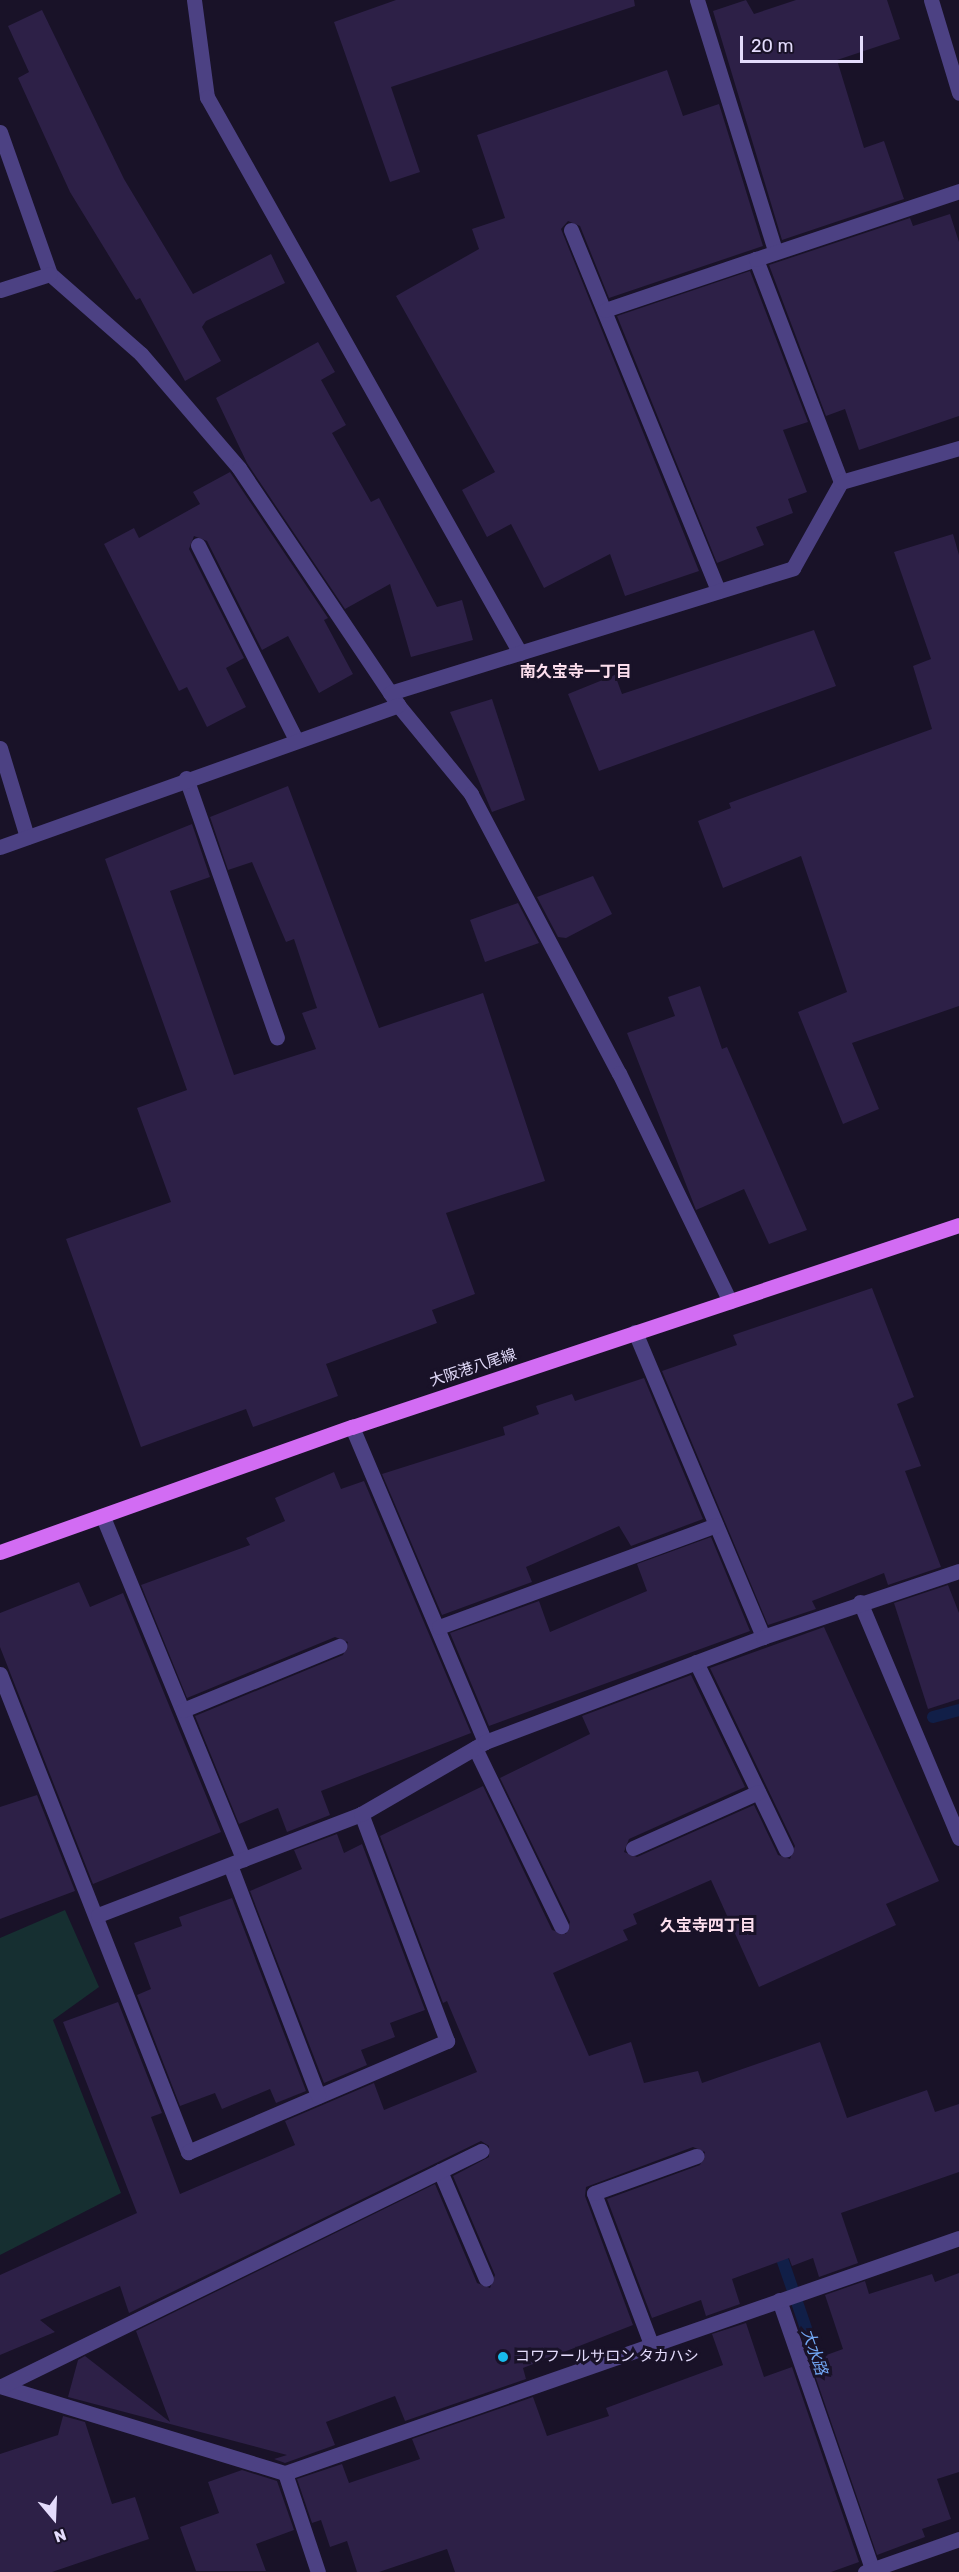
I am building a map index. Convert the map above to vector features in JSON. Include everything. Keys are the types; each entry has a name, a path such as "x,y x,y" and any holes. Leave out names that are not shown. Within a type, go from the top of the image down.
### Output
{"main road":[{"name":"大阪港八尾線","path":"0,1552 352,1427 959,1225"}],"street":[{"path":"194,0 207,97 520,653"},
{"path":"697,0 775,251"},
{"path":"931,0 959,93"},
{"path":"0,132 50,274 141,354 238,468 394,699 471,794 619,1073 730,1302"},
{"path":"605,310 959,191"},
{"path":"572,230 718,591"},
{"path":"756,259 841,482"},
{"path":"0,290 50,274"},
{"path":"0,847 520,653 793,568 841,482 959,448"},
{"path":"198,545 295,738"},
{"path":"0,748 27,837"},
{"path":"186,778 278,1038"},
{"path":"635,1332 763,1637"},
{"path":"352,1427 438,1627 480,1745 561,1926"},
{"path":"103,1517 183,1710 318,2096"},
{"path":"438,1627 716,1524"},
{"path":"98,1915 361,1814 480,1745 763,1637 860,1602 959,1571"},
{"path":"860,1602 959,1838"},
{"path":"183,1710 339,1646"},
{"path":"696,1662 786,1850"},
{"path":"0,1674 98,1915 188,2152 447,2042 361,1814"},
{"path":"633,1848 758,1792"},
{"path":"1,2386 480,2151"},
{"path":"651,2344 594,2193 696,2156"},
{"path":"440,2171 486,2279"},
{"path":"1,2386 285,2473 959,2238"},
{"path":"779,2300 870,2571 959,2540"},
{"path":"285,2473 318,2572"}],"green space":[{"path":"65,1910 99,1987 53,2020 121,2193 0,2255 0,1938"}],"building":[{"path":"396,0 634,0 635,6 391,87 420,172 390,182 334,22"},
{"path":"746,0 754,14 796,0 887,0 900,39 837,60 864,148 884,141 904,199 782,240 713,11"},
{"path":"42,10 124,179 193,294 271,254 285,283 206,321 202,327 221,361 185,381 140,298 136,300 70,192 18,78 29,72 8,26"},
{"path":"667,70 683,116 719,104 763,246 609,298 580,226 568,221 561,229 699,571 625,596 610,554 544,588 511,524 487,537 462,490 495,472 396,296 479,249 472,229 505,218 477,135"},
{"path":"950,214 959,242 959,416 859,450 845,409 826,416 769,265 910,218 913,226"},
{"path":"750,271 808,422 783,430 807,492 788,499 793,513 756,527 764,545 717,563 617,316"},
{"path":"318,342 335,372 321,380 346,425 332,433 371,502 379,498 437,607 462,600 473,640 411,657 390,584 345,609 247,463 216,398"},
{"path":"230,472 328,618 324,620 353,674 319,693 288,636 262,650 207,541 194,536 189,549 244,658 226,668 246,707 207,727 187,687 179,691 104,544 134,528 139,538 200,504 193,492"},
{"path":"953,534 959,555 959,1006 852,1043 879,1109 843,1124 798,1012 847,992 801,856 723,888 698,821 731,808 729,803 932,729 913,666 931,659 894,552"},
{"path":"814,630 836,686 599,771 568,694 615,675 622,694"},
{"path":"492,699 525,800 492,812 450,712"},
{"path":"288,786 379,1028 483,993 545,1181 446,1213 475,1294 432,1310 437,1323 326,1364 338,1396 253,1427 246,1409 141,1447 66,1239 171,1202 137,1108 187,1090 105,859 192,824 210,877 170,891 234,1075 316,1049 302,1013 317,1008 294,939 286,942 252,862 228,870 210,817"},
{"path":"593,876 612,914 566,938 558,937 537,897"},
{"path":"518,903 539,943 485,962 470,920"},
{"path":"700,986 722,1049 727,1047 807,1230 769,1244 744,1189 696,1210 627,1033 675,1016 668,997"},
{"path":"872,1288 914,1397 897,1404 921,1466 905,1471 941,1567 888,1585 884,1573 812,1601 816,1609 768,1625 662,1371 737,1345 733,1335"},
{"path":"644,1378 703,1519 631,1546 619,1526 526,1567 532,1582 442,1615 382,1474 505,1435 503,1427 539,1414 536,1406 572,1394 575,1401"},
{"path":"334,1472 341,1489 364,1481 471,1733 321,1791 330,1815 287,1832 278,1808 239,1824 195,1716 343,1655 348,1642 335,1637 187,1698 141,1585 250,1545 246,1538 285,1521 275,1498"},
{"path":"711,1537 750,1631 489,1726 450,1633 539,1601 550,1632 647,1591 637,1564"},
{"path":"79,1582 90,1607 123,1593 221,1832 93,1884 0,1647 0,1613"},
{"path":"948,1585 959,1613 959,1699 928,1709 894,1603"},
{"path":"824,1627 939,1881 886,1904 896,1925 759,1987 711,1880 633,1914 637,1924 623,1930 628,1940 553,1973 589,2056 631,2042 644,2083 698,2071 702,2083 820,2042 847,2118 927,2090 935,2112 959,2104 959,2172 841,2213 858,2263 819,2277 813,2258 792,2266 789,2258 732,2279 740,2304 706,2316 701,2300 652,2318 607,2199 700,2165 705,2152 693,2147 586,2187 585,2196 633,2325 523,2368 526,2379 405,2421 395,2396 326,2422 335,2445 285,2463 274,2459 287,2455 68,2397 78,2360 85,2356 170,2422 136,2331 435,2184 477,2283 490,2288 495,2275 453,2176 489,2157 489,2146 481,2141 129,2313 120,2286 40,2320 55,2332 0,2355 0,2275 137,2213 63,2022 118,2002 162,2113 151,2117 180,2194 295,2145 285,2121 374,2083 384,2110 477,2072 447,2001 443,2003 380,1836 483,1786 552,1930 566,1934 570,1922 500,1778 590,1734 582,1716 691,1675 745,1787 629,1839 624,1852 637,1857 754,1805 778,1855 790,1859 795,1846 710,1668"},
{"path":"37,1795 75,1891 0,1919 0,1807"},
{"path":"337,1834 344,1853 362,1844 425,2010 390,2023 395,2037 361,2050 367,2065 324,2083 250,1891 302,1869 294,1850"},
{"path":"232,1898 306,2091 276,2103 270,2089 222,2109 215,2093 180,2106 137,1995 151,1989 134,1943 182,1926 179,1917"},
{"path":"959,2273 959,2472 937,2479 951,2519 922,2529 925,2537 877,2555 810,2361 843,2349 825,2295 865,2281 869,2294 932,2274 935,2282"},
{"path":"746,2323 764,2377 792,2367 859,2562 831,2572 455,2572 447,2549 379,2572 357,2572 347,2541 330,2547 321,2520 312,2523 297,2479 342,2464 349,2483 420,2459 412,2439 533,2397 547,2436 609,2416 606,2408 723,2365 712,2334"},
{"path":"63,2416 85,2422 112,2504 135,2497 149,2539 52,2572 0,2572 0,2454 58,2435"},
{"path":"242,2470 277,2481 294,2530 256,2544 266,2571 196,2571 180,2527 219,2513 208,2482"}],"waterway":[{"path":"933,1717 959,1710"},
{"name":"大水路","path":"778,2247 821,2372"}],"place":[{"name":"コワフールサロン タカハシ","path":"503,2357"}],"district":[{"name":"南久宝寺一丁目","path":"576,672"},
{"name":"久宝寺四丁目","path":"708,1926"}]}
